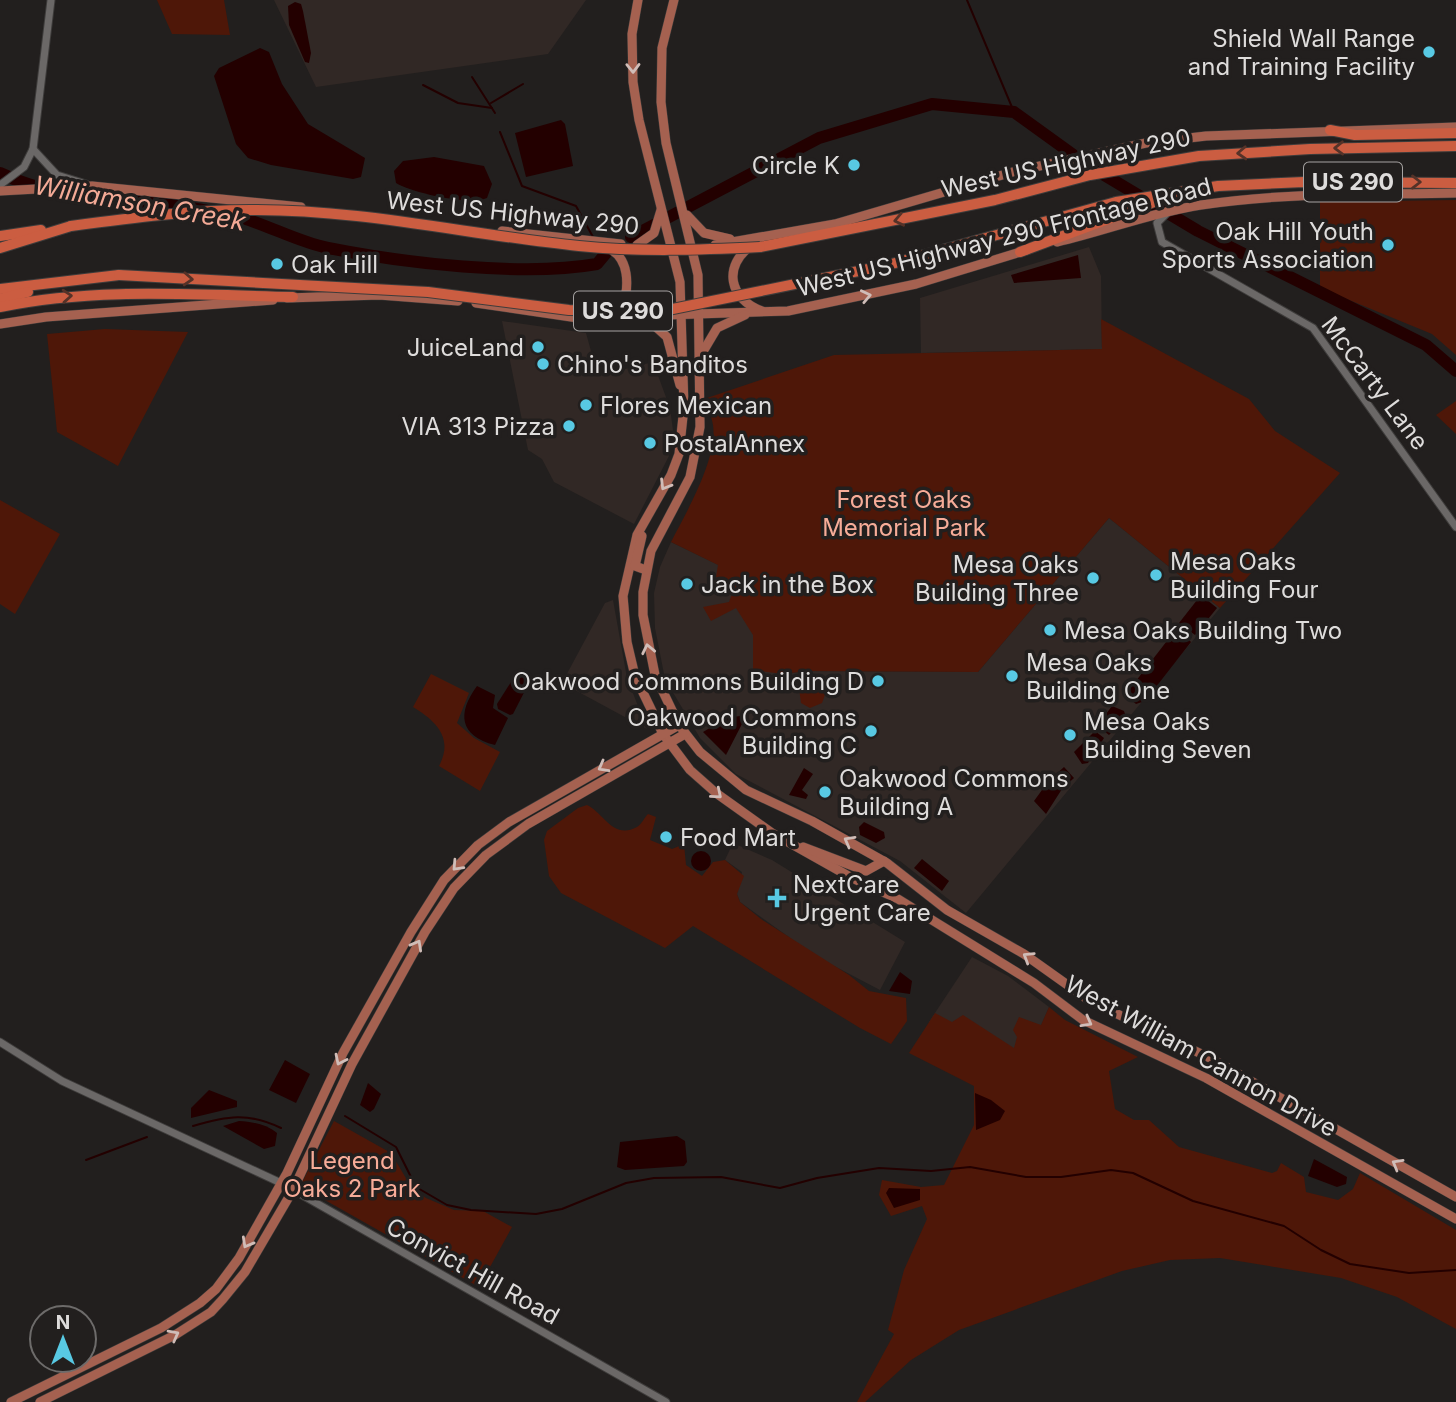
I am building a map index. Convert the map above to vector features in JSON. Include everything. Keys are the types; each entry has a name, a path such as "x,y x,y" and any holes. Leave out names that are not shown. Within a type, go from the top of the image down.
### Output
{"highway":[{"path":"1330,130 1355,135 1456,133"},
{"name":"West US Highway 290","path":"0,248 71,226 159,214 252,210 320,213 582,246 701,250 760,247 995,200 1149,163 1199,156 1310,149 1456,146"},
{"name":"West US Highway 290","path":"0,289 120,275 428,292 569,310 663,311 888,265 1116,202 1189,190 1250,185 1456,183"},
{"path":"1020,252 1189,190"},
{"path":"0,236 71,226"},
{"path":"0,299 63,283"},
{"path":"0,307 41,298 112,293 293,297"}],"main road":[{"name":"West William Cannon Drive","path":"638,0 632,34 633,82 653,173 674,247 682,315 683,393 679,454 671,475 644,521 626,578 625,628 635,676 663,734 690,770 716,793 794,846 898,899 1034,983 1083,1020 1206,1078 1456,1219"},
{"path":"674,0 666,24 660,76 663,124 672,167 691,228 701,314 698,364"},
{"name":"West US Highway 290","path":"762,238 835,224 1041,165 1156,142 1206,136 1456,127"},
{"path":"0,191 92,186 317,208 637,245 692,246 762,238"},
{"name":"West US Highway 290 Frontage Road","path":"603,317 646,318 788,311 964,271 1020,252 1167,213 1260,198 1456,193"},
{"path":"637,245 654,233 662,205"},
{"path":"691,228 711,236 746,240"},
{"path":"762,238 739,258 733,275 735,293 746,305 765,312"},
{"path":"0,324 46,317 206,307 293,297 397,296 578,318 603,317 623,306 627,273 616,252 595,242"},
{"path":"698,364 704,346 717,328 753,313"},
{"path":"646,318 667,337 683,393"},
{"name":"West William Cannon Drive","path":"698,364 700,427 690,477 657,535 646,570 643,615 650,658 685,734 717,768 746,790 812,821 884,861 947,910 1024,954 1090,1001 1212,1059 1456,1198"},
{"path":"682,421 700,427"},
{"path":"644,521 635,566 646,570"},
{"path":"11,1402 181,1317 222,1281 239,1258 281,1183 343,1053 411,932 444,880 478,845 509,821 679,724"},
{"path":"40,1402 194,1324 232,1290 255,1257 293,1190 352,1064 425,932 454,888 486,855 516,832 685,734"},
{"path":"794,846 816,850 866,871 884,861"},
{"path":"222,1281 232,1290"},
{"path":"135,1341 141,1352"}],"street":[{"path":"0,185 24,167 33,149 51,0"},
{"path":"33,149 57,175 92,186"},
{"name":"McCarty Lane","path":"1167,213 1157,223 1162,242 1313,328 1456,527"},
{"name":"Convict Hill Road","path":"0,1042 62,1081 281,1183 666,1402"}],"shaded area":[{"path":"274,0 586,0 548,54 316,87"},
{"path":"295,2 301,4 303,11 311,53 309,63 305,62 289,25 288,6"},
{"path":"260,48 269,52 282,84 308,124 365,158 361,177 353,179 271,165 248,158 236,144 214,76 219,68"},
{"path":"561,120 565,124 573,166 526,177 515,133"},
{"path":"434,157 484,166 492,184 487,198 468,200 442,197 415,191 396,183 394,171 403,161"},
{"path":"1089,247 1101,276 1102,349 921,353 920,298"},
{"path":"1078,255 1081,278 1014,283 1011,275"},
{"path":"502,321 586,333 598,376 653,362 670,408 674,438 669,456 634,524 554,482 542,459 528,450"},
{"path":"1109,518 1220,608 966,913 900,861 736,774 700,738 665,679 655,628 654,593 660,567 671,542 760,585 783,674 807,671 978,672"},
{"path":"1201,595 1217,608 1195,635 1179,623"},
{"path":"613,600 627,678 647,729 562,683 605,603"},
{"path":"1177,628 1191,642 1145,701 1136,704 1125,695"},
{"path":"522,670 532,677 510,715 498,709 497,704 518,671"},
{"path":"477,686 495,695 493,708 508,718 495,745 474,736 465,722 466,705"},
{"path":"1112,706 1124,711 1126,717 1109,735 1097,726"},
{"path":"740,716 743,722 726,755 703,732 727,718"},
{"path":"1095,731 1104,738 1088,763 1082,764 1074,752"},
{"path":"1064,767 1074,778 1062,789 1046,814 1034,801 1042,790 1051,787 1052,778"},
{"path":"804,768 813,774 802,790 808,795 806,799 789,795"},
{"path":"864,822 884,832 885,838 876,843 860,835 859,827"},
{"path":"733,843 772,860 905,942 880,990 815,956 740,902 737,894 742,872 725,860"},
{"path":"697,851 705,851 711,861 705,871 697,871 691,865 691,857"},
{"path":"922,859 949,881 942,891 914,868"},
{"path":"972,957 1008,976 1049,1007 1029,1054 929,1022"},
{"path":"900,972 912,981 910,994 889,991"},
{"path":"285,1060 310,1074 296,1103 269,1090"},
{"path":"368,1083 381,1094 370,1112 360,1105"},
{"path":"209,1090 237,1101 237,1107 191,1118 191,1108"},
{"path":"975,1093 991,1100 1005,1111 1000,1120 976,1130"},
{"path":"239,1121 259,1124 273,1130 277,1133 275,1146 264,1149 223,1126"},
{"path":"677,1136 685,1141 687,1162 684,1166 625,1170 617,1167 620,1142"},
{"path":"1314,1159 1347,1177 1346,1184 1337,1187 1308,1176"},
{"path":"889,1188 920,1189 920,1200 894,1208 886,1193"}],"green space":[{"path":"157,0 224,0 230,35 172,34"},
{"name":"Oak Hill Youth Sports Association","path":"1456,200 1456,355 1432,334 1320,288 1320,202"},
{"name":"Forest Oaks Memorial Park","path":"1101,319 1249,399 1275,431 1340,473 1220,608 1109,518 978,672 807,671 783,674 753,670 753,635 736,608 711,621 703,607 729,602 732,594 727,580 716,577 718,565 671,542 700,485 711,453 713,425 704,399 834,355 1102,349"},
{"path":"105,329 188,332 118,466 57,432 47,334"},
{"path":"1456,401 1456,434 1436,415"},
{"path":"0,500 60,534 15,614 0,604"},
{"path":"431,674 469,693 457,723 474,738 500,752 480,791 439,766 444,747 440,731 429,718 413,707"},
{"path":"811,678 824,679 829,684 822,703 810,708 801,703 799,688 802,681"},
{"path":"587,805 609,824 621,830 637,827 648,814 656,817 650,840 672,849 684,844 686,865 702,876 713,862 725,860 744,876 737,894 740,902 761,919 849,975 869,991 906,998 907,1021 891,1044 860,1028 693,926 665,948 561,893 549,876 544,840 547,831 578,808"},
{"path":"1049,1007 1065,1020 1138,1057 1109,1071 1115,1109 1134,1120 1149,1120 1179,1147 1272,1173 1277,1171 1281,1163 1304,1177 1306,1192 1338,1200 1353,1189 1360,1173 1456,1230 1456,1329 1397,1297 1341,1278 1220,1258 1170,1260 1122,1271 959,1330 911,1360 865,1402 857,1402 894,1334 888,1330 904,1270 927,1219 922,1206 891,1216 879,1195 882,1180 921,1187 944,1185 974,1125 974,1086 909,1053 935,1013 952,1022 963,1015 1014,1048 1017,1037 1013,1030 1019,1017 1041,1025"},
{"name":"Legend Oaks 2 Park","path":"334,1121 391,1153 410,1185 426,1198 454,1210 483,1211 512,1227 479,1287 300,1186"}],"waterway":[{"path":"967,0 1014,112"},
{"path":"472,77 495,113"},
{"path":"491,103 523,84"},
{"path":"423,85 458,103 492,108"},
{"name":"Williamson Creek","path":"631,237 819,138 932,104 1014,112 1086,164 1198,231 1426,345 1456,371"},
{"path":"500,132 522,186 576,206 593,237"},
{"name":"Williamson Creek","path":"0,173 48,190 232,215 317,245 391,259 499,269 567,268 597,264 607,252"},
{"path":"345,1116 396,1147 416,1187 447,1205 471,1210 536,1214 562,1209 626,1183 654,1178 721,1177 780,1188 817,1178 879,1168 931,1171 970,1167 1026,1177 1061,1177 1111,1170 1133,1173 1193,1201 1284,1226 1321,1250 1350,1264 1409,1273 1456,1270"},
{"path":"193,1126 237,1117 258,1120 281,1128"},
{"path":"86,1160 147,1137"}],"place":[{"name":"Shield Wall Range and Training Facility","path":"1429,52"},
{"name":"Circle K","path":"854,165"},
{"name":"Oak Hill Youth Sports Association","path":"1388,245"},
{"name":"Oak Hill","path":"277,264"},
{"name":"JuiceLand","path":"538,347"},
{"name":"Chino's Banditos","path":"543,364"},
{"name":"Flores Mexican","path":"586,405"},
{"name":"VIA 313 Pizza","path":"569,426"},
{"name":"PostalAnnex","path":"650,443"},
{"name":"Mesa Oaks Building Four","path":"1156,575"},
{"name":"Mesa Oaks Building Three","path":"1093,578"},
{"name":"Jack in the Box","path":"687,584"},
{"name":"Mesa Oaks Building Two","path":"1050,630"},
{"name":"Mesa Oaks Building One","path":"1012,676"},
{"name":"Oakwood Commons Building D","path":"878,681"},
{"name":"Oakwood Commons Building C","path":"871,731"},
{"name":"Mesa Oaks Building Seven","path":"1070,735"},
{"name":"Oakwood Commons Building A","path":"825,792"},
{"name":"Food Mart","path":"666,837"},
{"name":"NextCare Urgent Care","path":"777,898"}]}
